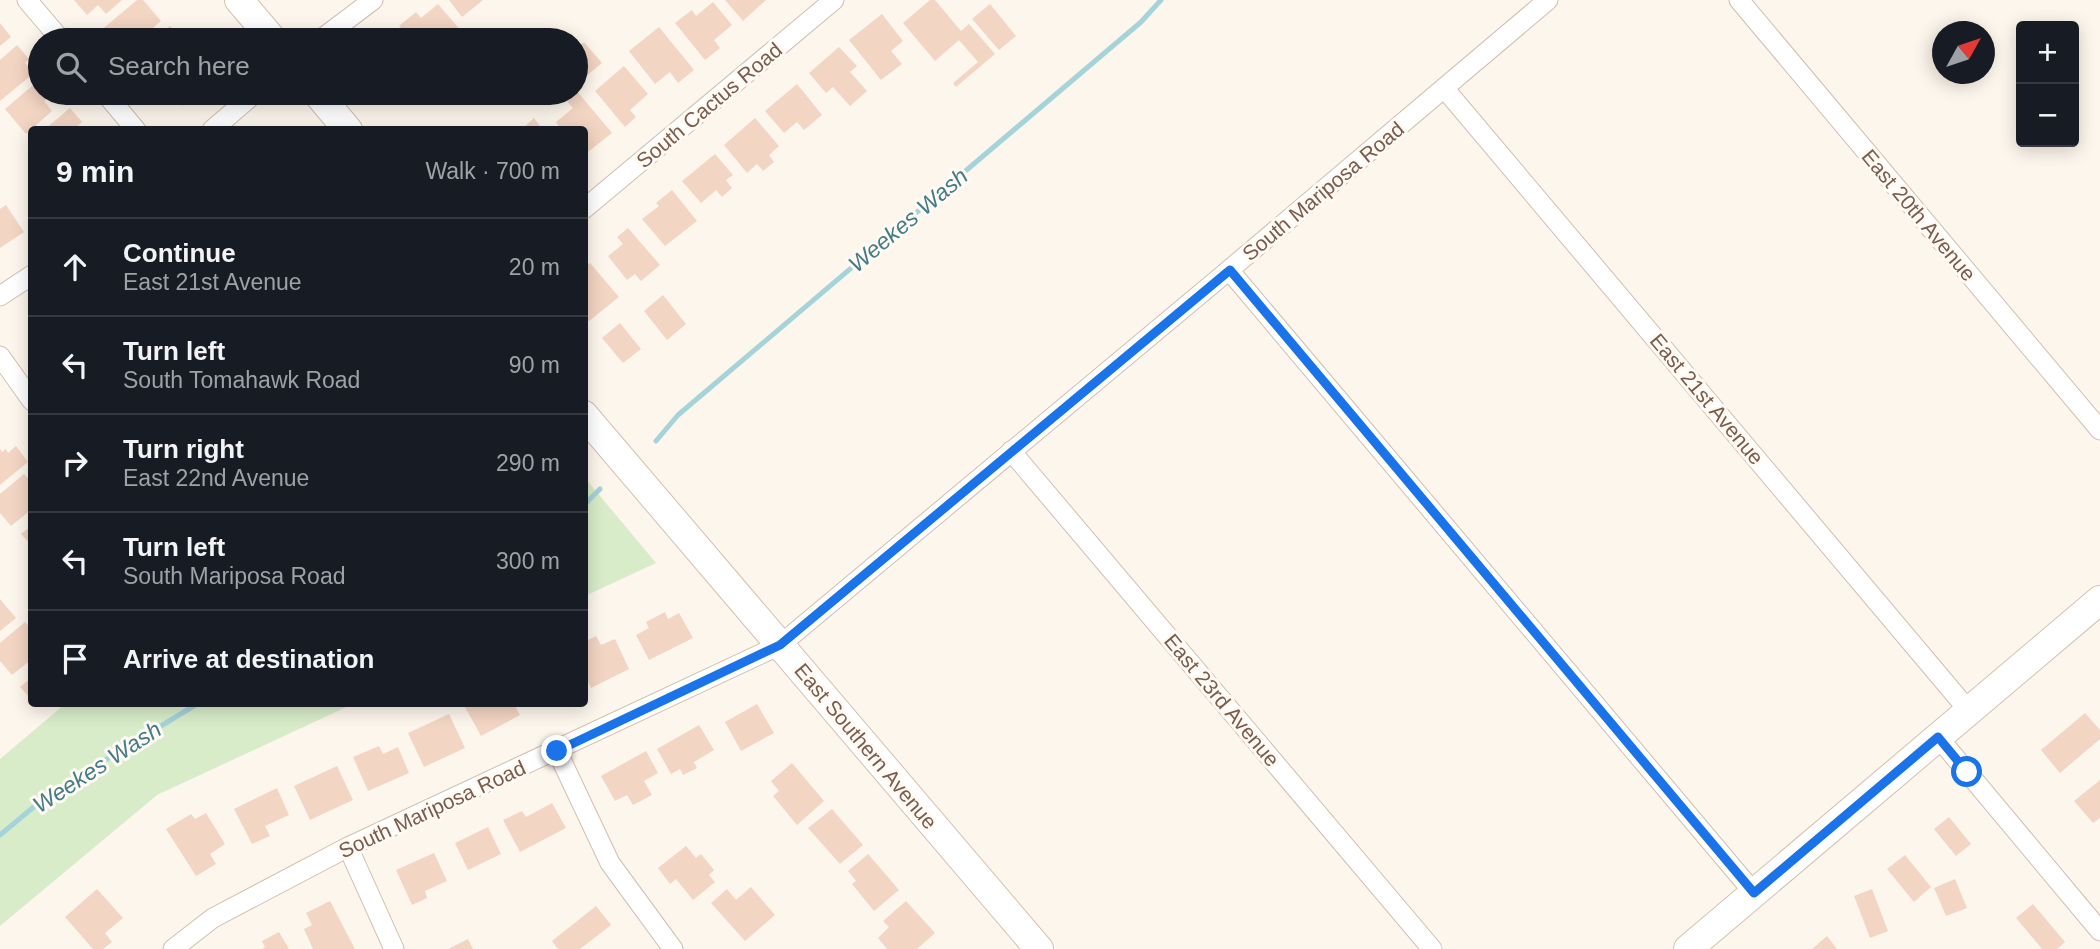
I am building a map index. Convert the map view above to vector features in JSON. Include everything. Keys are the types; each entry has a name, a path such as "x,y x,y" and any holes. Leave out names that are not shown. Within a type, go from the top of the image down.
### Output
{"main road":[{"path":"239,0 263,28"},
{"path":"327,105 345,126"},
{"name":"East Southern Avenue","path":"588,420 1039,949"},
{"path":"1688,949 2100,600"}],"street":[{"path":"27,0 51,28"},
{"path":"336,28 373,0"},
{"name":"South Cactus Road","path":"588,206 834,0"},
{"name":"South Mariposa Road","path":"173,949 213,918 348,847 780,645 1230,270 1548,0"},
{"name":"East 20th Avenue","path":"1739,0 2100,430"},
{"name":"East 21st Avenue","path":"1444,88 1969,711"},
{"path":"115,105 133,126"},
{"path":"217,126 241,105"},
{"path":"1230,270 1754,893"},
{"path":"0,296 28,278"},
{"path":"0,356 28,395"},
{"name":"East 23rd Avenue","path":"1011,451 1432,949"},
{"path":"1938,737 2100,931"},
{"path":"557,751 610,863 673,949"},
{"path":"348,847 394,949"}],"green space":[{"path":"588,482 656,563 588,594"},
{"path":"61,707 347,707 157,795 0,926 0,759"}],"building":[{"path":"74,0 122,0 106,14 98,5 87,15"},
{"path":"137,0 143,0 161,21 153,28 104,28"},
{"path":"449,0 483,0 462,17"},
{"path":"725,0 766,0 743,21"},
{"path":"930,0 935,0 961,31 969,24 995,54 956,87 953,83 978,62 959,40 935,61 903,23"},
{"path":"713,2 732,25 714,40 720,48 705,60 675,23 692,10 696,16"},
{"path":"438,4 459,28 399,26 416,12 421,18"},
{"path":"990,4 1016,36 999,50 972,19"},
{"path":"882,14 903,41 891,51 902,64 881,80 849,40"},
{"path":"0,23 11,37 0,46"},
{"path":"659,27 694,70 678,83 670,72 655,84 629,51"},
{"path":"17,45 28,58 25,63 28,66 28,78 0,101 0,60"},
{"path":"588,47 602,63 588,75"},
{"path":"839,47 857,66 850,72 867,91 850,106 833,87 826,93 809,73"},
{"path":"624,66 648,94 630,110 636,117 625,127 595,91"},
{"path":"797,84 822,115 804,130 797,122 784,133 765,111"},
{"path":"28,89 28,105 47,105 52,111 35,126 28,126 26,134 5,109"},
{"path":"588,104 612,133 588,152 588,126 558,126 556,122 573,108 570,105"},
{"path":"70,108 82,122 78,126 49,126"},
{"path":"534,118 540,126 525,126"},
{"path":"755,118 779,146 769,155 774,162 763,171 757,164 747,173 724,145"},
{"path":"715,154 733,175 726,180 732,188 722,197 716,190 701,203 682,181"},
{"path":"672,190 697,221 665,246 642,219 659,206 656,203"},
{"path":"6,205 24,232 0,248 0,209"},
{"path":"628,228 660,265 641,281 635,274 627,280 608,256 623,244 617,237"},
{"path":"590,263 619,297 589,321 588,320"},
{"path":"663,295 686,324 667,340 644,311"},
{"path":"620,323 641,349 623,363 602,338"},
{"path":"16,446 28,462 0,485 0,449 2,452 6,449 8,453"},
{"path":"24,474 28,478 28,512 11,526 0,513 0,494"},
{"path":"28,528 28,542 21,534"},
{"path":"0,599 16,618 0,631"},
{"path":"665,612 668,619 679,613 693,638 649,660 636,635 649,628 646,622"},
{"path":"25,622 28,625 28,662 12,675 0,661 0,643"},
{"path":"596,636 601,645 615,639 629,669 591,688 588,682 588,640"},
{"path":"28,680 28,696 20,687"},
{"path":"757,704 774,733 741,751 725,722"},
{"path":"465,707 516,707 520,715 481,736"},
{"path":"2085,713 2100,730 2100,739 2060,773 2041,750"},
{"path":"449,714 465,748 424,767 408,733"},
{"path":"699,725 714,750 694,762 697,768 683,775 680,769 671,774 657,749"},
{"path":"379,746 383,754 398,747 409,773 368,791 353,757"},
{"path":"646,751 658,773 644,781 652,795 633,805 627,795 615,801 601,776"},
{"path":"792,763 824,801 797,825 773,796 779,791 771,781"},
{"path":"337,766 353,800 310,820 294,786"},
{"path":"2100,780 2100,818 2093,823 2074,801"},
{"path":"277,788 289,815 265,826 270,836 252,844 234,809"},
{"path":"552,803 566,828 520,852 503,820 522,811 526,817"},
{"path":"832,809 863,845 840,864 808,828"},
{"path":"206,813 225,844 210,854 216,864 196,876 166,829 191,814 195,819"},
{"path":"1949,817 1971,844 1956,856 1934,829"},
{"path":"488,827 501,854 468,870 455,843"},
{"path":"686,846 696,858 701,854 714,870 709,875 715,882 693,900 676,879 670,884 658,868"},
{"path":"434,853 447,881 425,891 427,898 412,905 396,870"},
{"path":"868,854 899,890 874,911 852,884 856,881 848,871"},
{"path":"1905,855 1931,887 1914,902 1887,869"},
{"path":"1955,879 1967,908 1946,916 1934,888"},
{"path":"751,887 775,915 745,941 711,903 727,889 736,900"},
{"path":"97,889 123,918 105,933 112,942 103,949 93,949 65,917"},
{"path":"1872,889 1888,931 1870,938 1854,896"},
{"path":"330,901 355,949 313,949 304,929 312,925 306,913"},
{"path":"906,901 935,933 917,949 887,949 878,938 889,927 883,921"},
{"path":"2033,904 2065,942 2057,949 2042,949 2016,918"},
{"path":"596,906 611,925 580,949 558,949 552,941"},
{"path":"279,932 289,949 262,949 265,947 262,941"},
{"path":"1827,936 1837,949 1812,949"},
{"path":"468,939 473,949 448,949"}],"waterway":[{"name":"Weekes Wash","path":"656,441 678,415 1141,22 1161,0"},
{"name":"Weekes Wash","path":"588,501 600,489"},
{"name":"Weekes Wash","path":"0,835 48,795 192,707"}],"route":[{"path":"557,751 780,645 1230,270 1754,893 1938,737 1967,772"}]}
